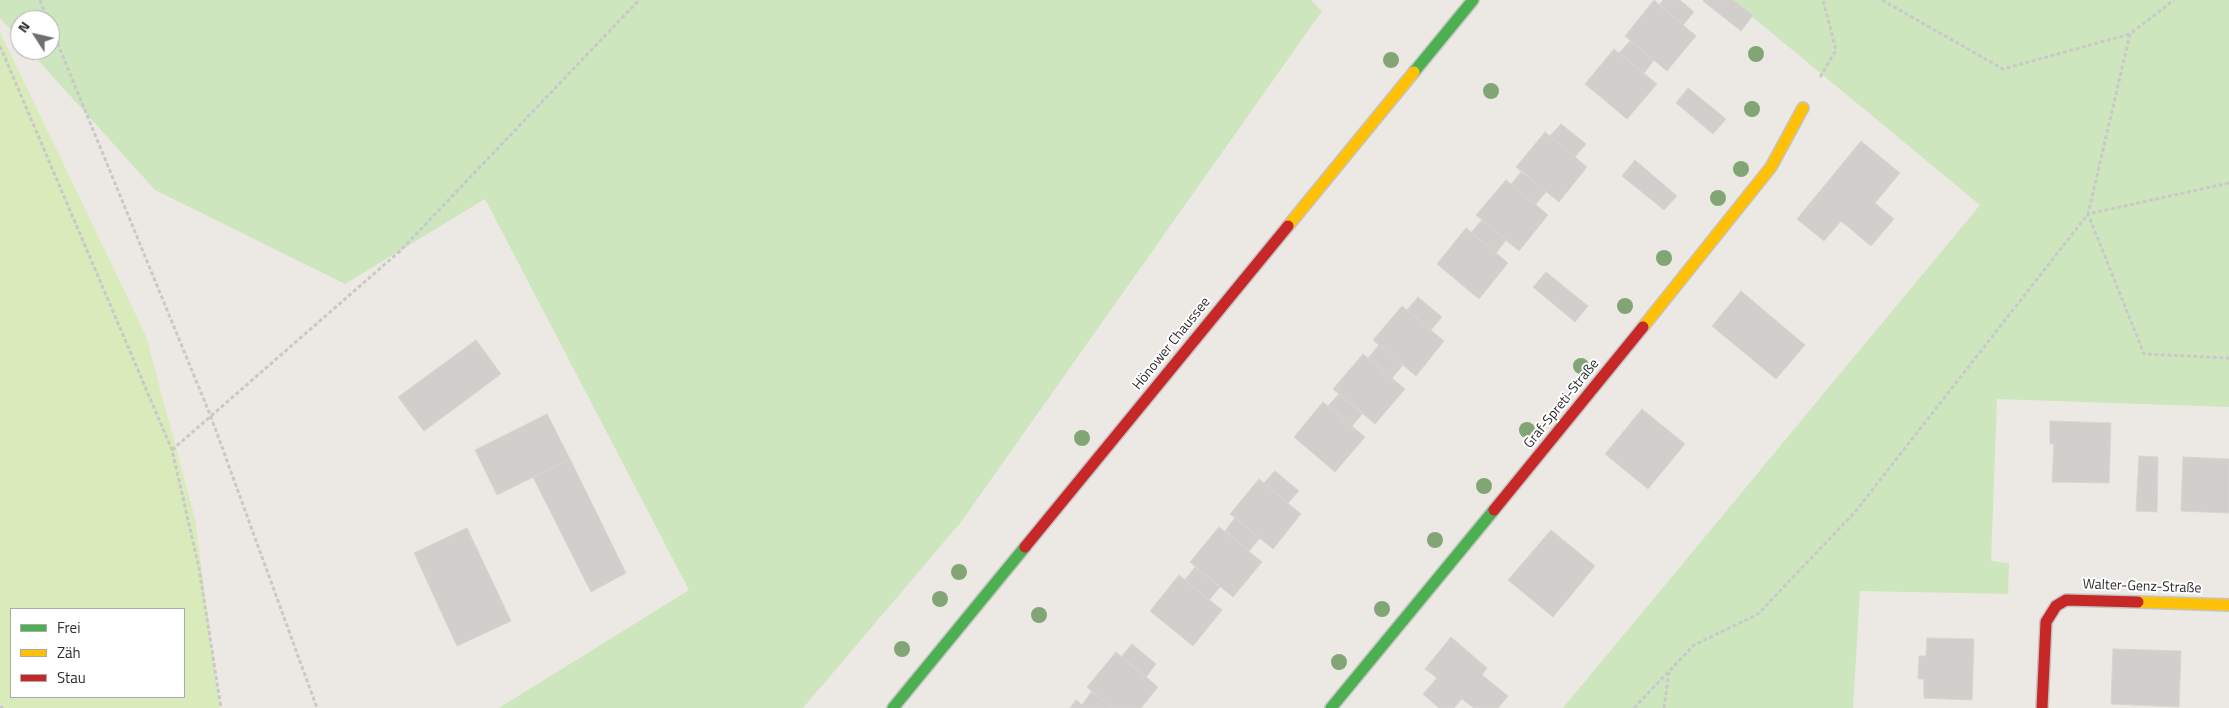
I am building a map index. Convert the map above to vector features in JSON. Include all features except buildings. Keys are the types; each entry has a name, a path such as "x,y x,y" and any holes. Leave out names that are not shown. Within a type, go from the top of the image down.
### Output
{"street":[{"name":"Hönower Chaussee","path":"893,708 1474,0"},
{"name":"Graf-Spreti-Straße","path":"1331,708 1518,483 1771,167 1803,108"},
{"name":"Walter-Genz-Straße","path":"2042,708 2046,622 2056,606 2066,600 2229,605"}],"path":[{"path":"172,450 400,251 639,0"},
{"path":"1803,108 1836,50 1823,0"},
{"path":"1882,0 2002,69 2130,34 2174,0"},
{"path":"1634,708 1694,645 1758,614 1855,512 2088,214 2130,34"},
{"path":"0,46 172,450 199,568 221,708"},
{"path":"60,49 211,417 318,708"},
{"path":"2088,214 2229,184"},
{"path":"2088,214 2144,354 2229,358"},
{"path":"1664,708 1669,672"}],"green space":[{"path":"0,0 1311,0 1322,11 961,522 803,708 499,708 689,590 485,199 345,284 155,190 38,60 60,60 60,10 10,10 10,29 0,18"},
{"path":"1732,0 2229,0 2229,407 1997,399 1991,561 2009,563 2008,594 1860,591 1853,708 1563,708 1980,205"},
{"path":"0,32 10,53 10,60 13,60 146,336 195,519 220,708 0,708"}],"traffic: fast":[{"path":"1414,72 1473,0"},
{"path":"1331,708 1494,510"},
{"path":"893,708 1025,547"}],"traffic: slow":[{"path":"1288,226 1414,72"},
{"path":"1643,327 1771,167 1803,108"},
{"path":"2138,602 2229,605"}],"traffic: jam":[{"path":"1025,547 1288,226"},
{"path":"1494,510 1643,327"},
{"path":"2042,708 2046,622 2056,606 2066,600 2138,602"}]}
